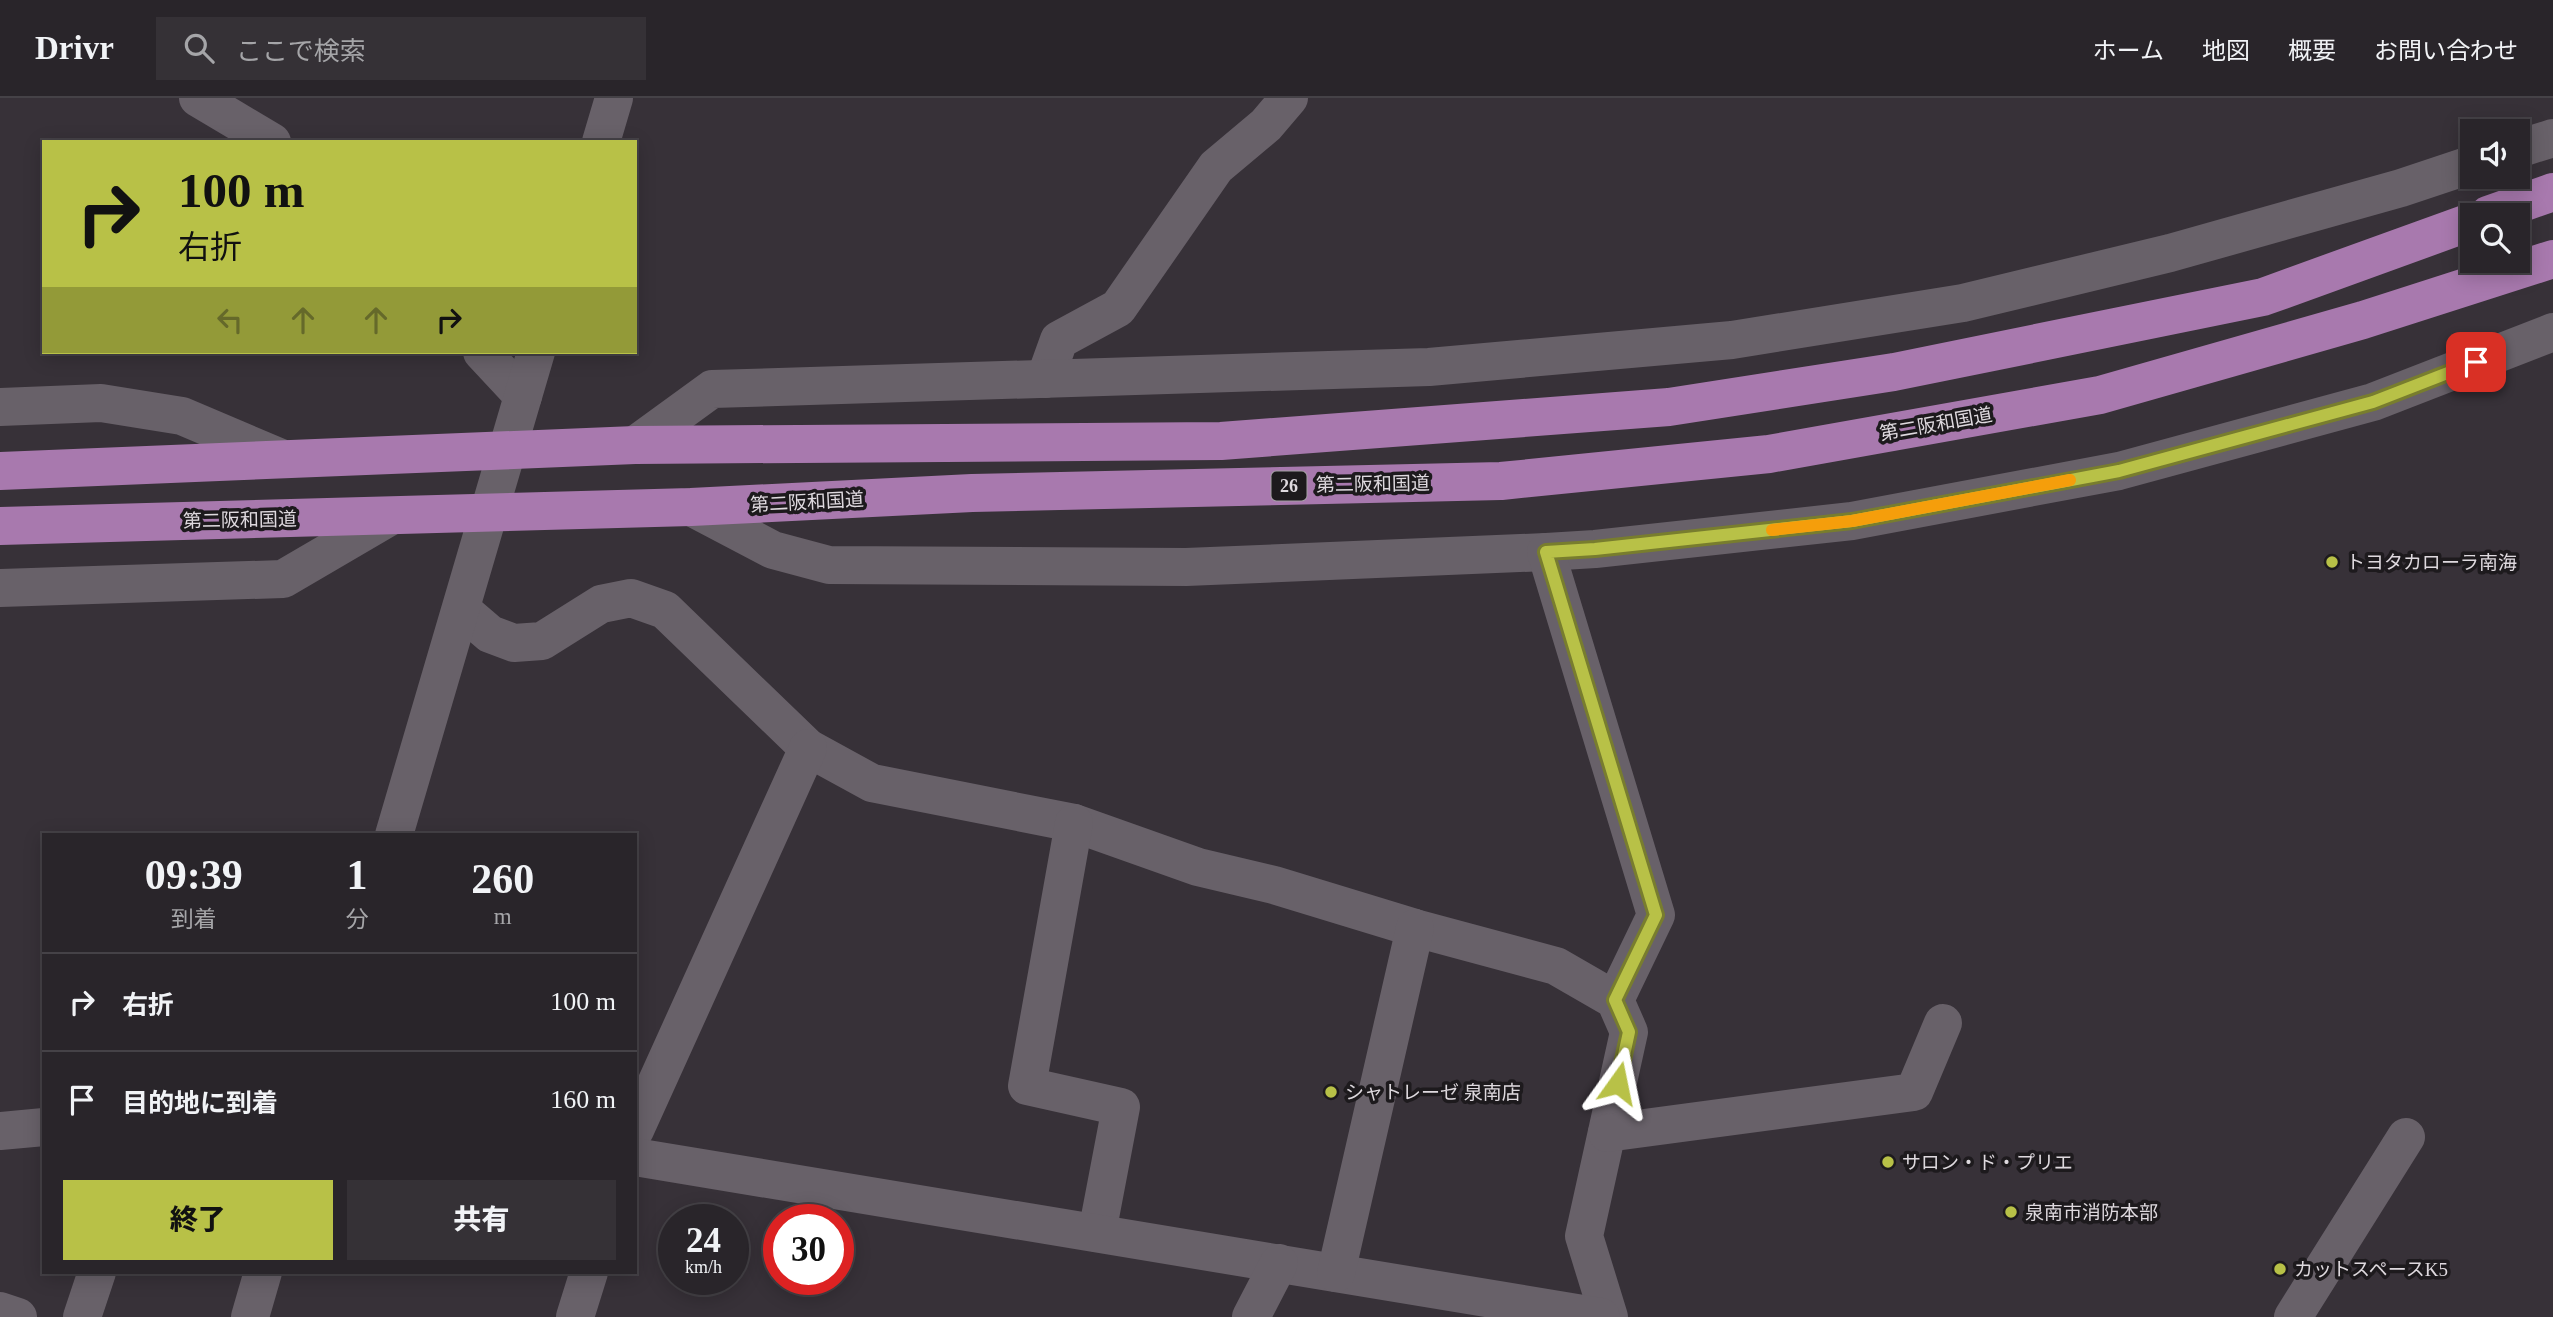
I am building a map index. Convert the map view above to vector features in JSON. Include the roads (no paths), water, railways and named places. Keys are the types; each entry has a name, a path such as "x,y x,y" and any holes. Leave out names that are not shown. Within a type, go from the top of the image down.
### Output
{"highway":[{"path":"2520,203 2553,191"},
{"path":"0,471 635,445 1221,441 1669,407 1894,372 2263,297 2460,226"},
{"name":"第二阪和国道","path":"0,526 691,507 972,493 1501,481 1769,454 2100,395 2363,320 2553,260"}],"street":[{"path":"198,98 269,140"},
{"path":"602,140 614,98"},
{"path":"1045,379 1059,340 1118,308 1216,167 1266,125 1289,98"},
{"path":"2530,145 2553,138"},
{"path":"635,445 712,389 1429,367 1732,340 1963,303 2169,254 2401,188 2460,168"},
{"path":"691,507 774,551 829,565 1186,567 1595,549 1852,521 2119,471 2373,402 2553,332"},
{"path":"484,354 523,396"},
{"path":"395,833 491,513 506,450 535,354"},
{"path":"0,407 101,403 183,416 281,458"},
{"path":"0,588 282,579 389,517"},
{"path":"1546,552 1656,915 1615,1000"},
{"path":"462,610 490,634 514,643 542,641 601,604 631,598 664,610 808,748 872,783 1074,823 1198,867 1556,965 1615,1000 1629,1032 1584,1236 1609,1317"},
{"path":"637,1125 808,748"},
{"path":"1074,823 1027,1086 1121,1107 1097,1233"},
{"path":"1336,1273 1415,928"},
{"path":"1607,1133 1914,1092 1943,1023"},
{"path":"0,1130 42,1129"},
{"path":"2293,1317 2406,1137"},
{"path":"637,1157 1601,1317"},
{"path":"1251,1317 1279,1263"},
{"path":"82,1317 96,1274"},
{"path":"250,1317 262,1274"},
{"path":"575,1317 588,1274"},
{"path":"0,1311 18,1317"}],"place":[{"name":"トヨタカローラ南海","path":"2332,562"},
{"name":"シャトレーゼ 泉南店","path":"1331,1092"},
{"name":"サロン・ド・プリエ","path":"1888,1162"},
{"name":"泉南市消防本部","path":"2011,1212"},
{"name":"カットスペースK5","path":"2280,1269"}]}
